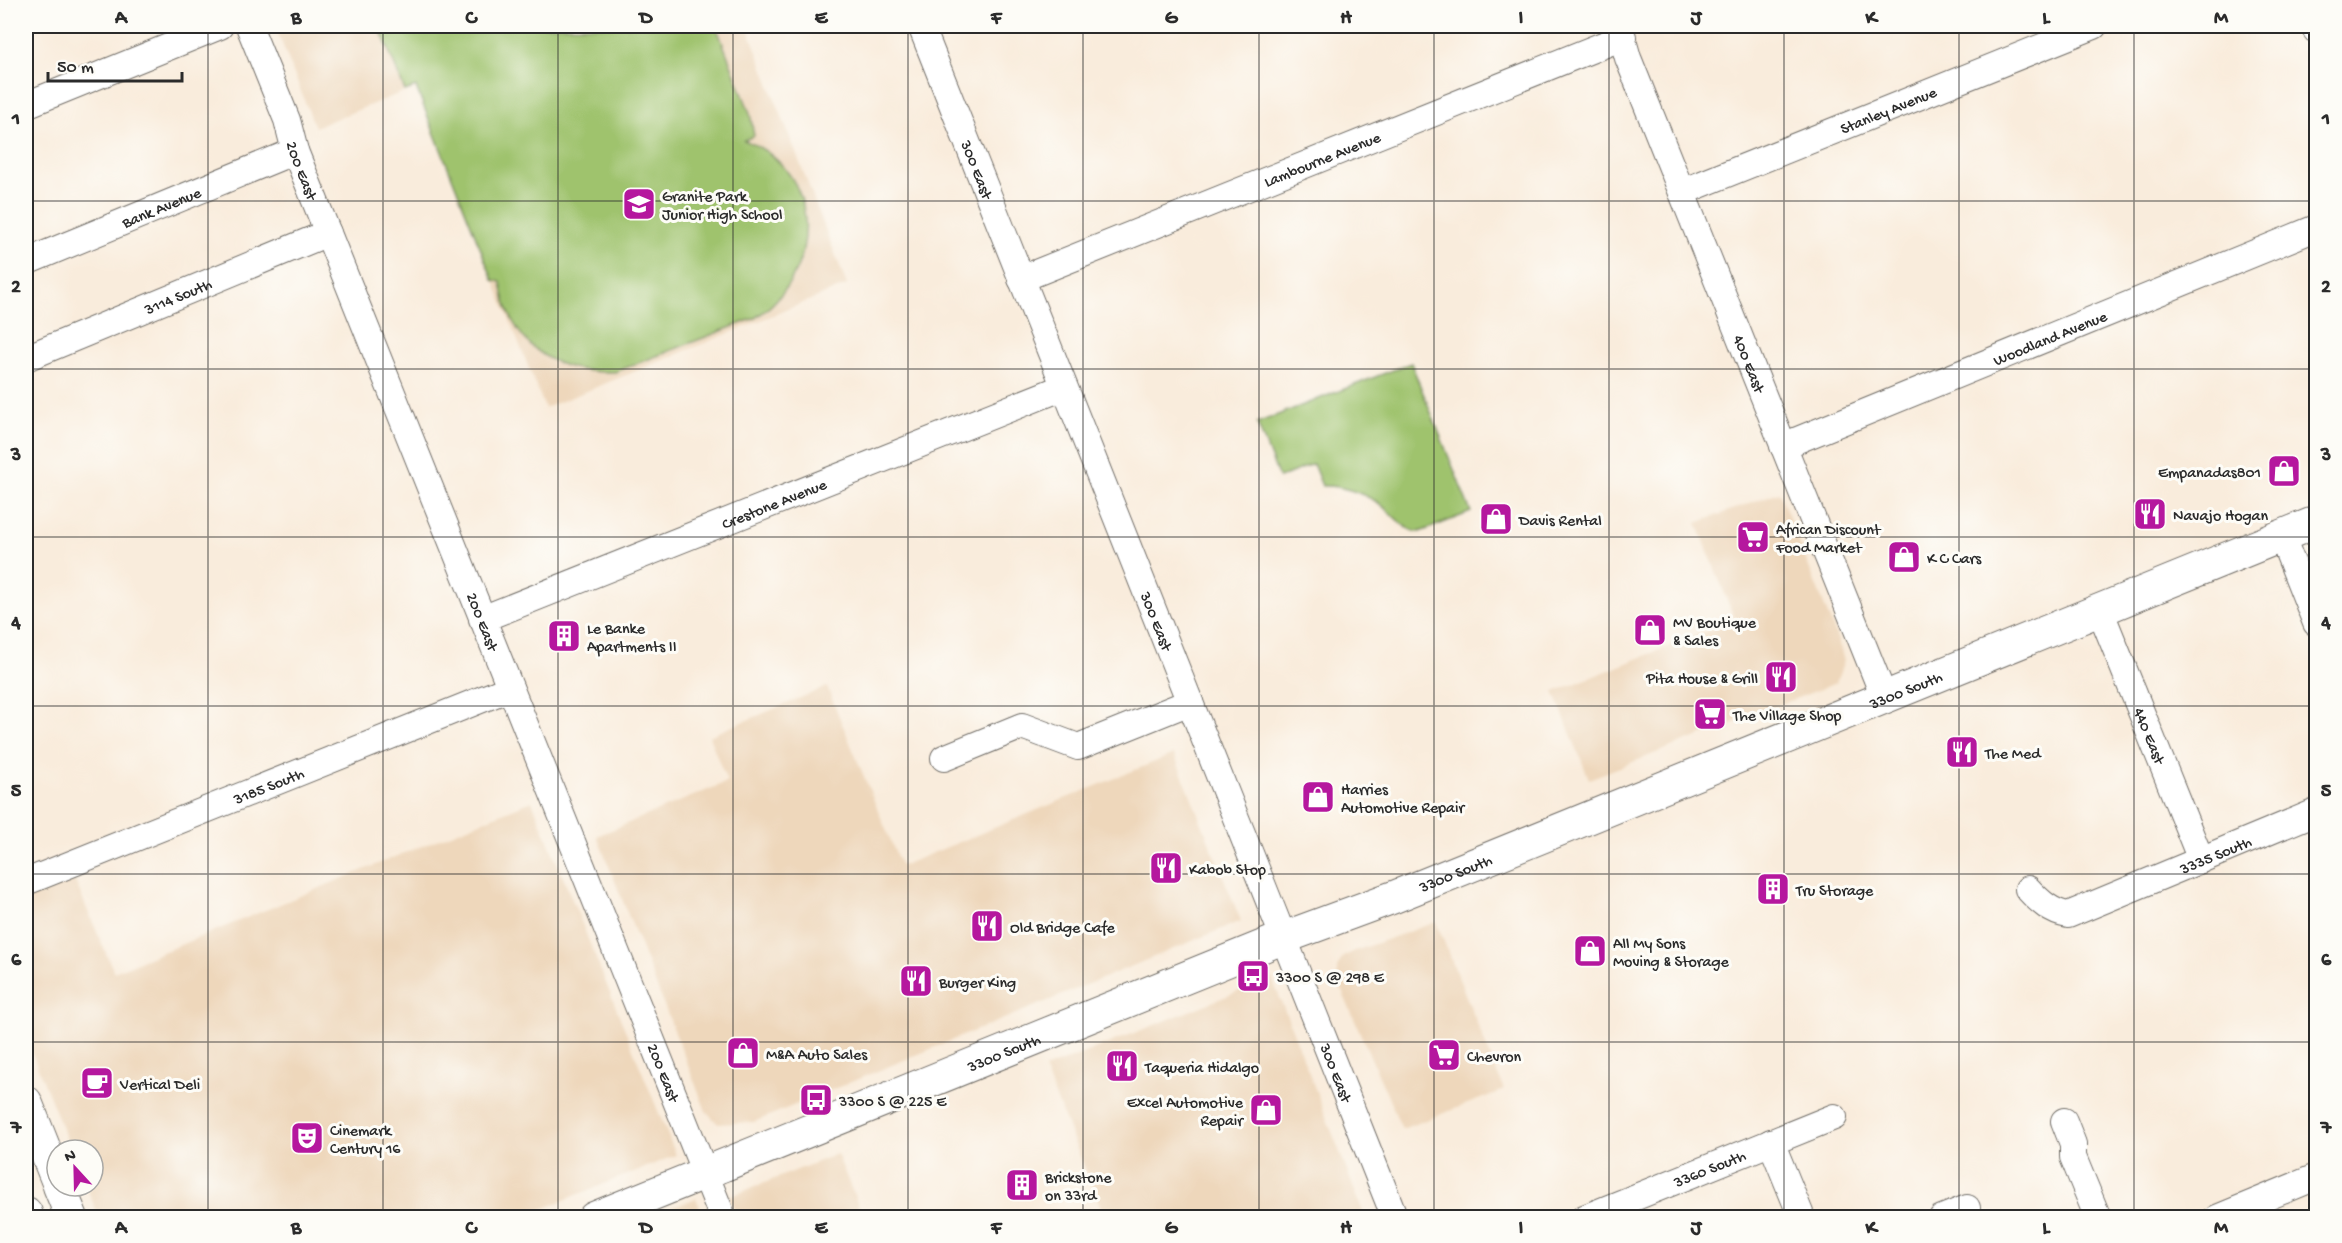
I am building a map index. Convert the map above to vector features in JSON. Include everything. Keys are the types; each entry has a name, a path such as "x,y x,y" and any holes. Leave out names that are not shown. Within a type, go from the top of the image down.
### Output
{"main road":[{"name":"3300 South","path":"594,1218 1283,938 1395,897 2316,522"},
{"path":"26,1102 45,1150"},
{"path":"64,1198 72,1218"},
{"path":"26,1212 27,1218"}],"street":[{"path":"26,105 220,26"},
{"name":"200 East","path":"249,26 287,120 295,151 723,1218"},
{"name":"Stanley Avenue","path":"1682,192 2094,26"},
{"path":"2315,26 2316,30"},
{"name":"300 East","path":"925,27 1064,387 1395,1218"},
{"name":"400 East","path":"1621,31 1628,58 1884,697"},
{"name":"Lambourne Avenue","path":"1022,279 1621,31"},
{"name":"Bank Avenue","path":"26,262 295,151"},
{"name":"Woodland Avenue","path":"1783,446 2316,228"},
{"name":"3114 South","path":"26,358 328,232"},
{"name":"Crestone Avenue","path":"482,619 1064,387"},
{"path":"2282,537 2316,623"},
{"name":"440 East","path":"2100,610 2201,860"},
{"name":"3185 South","path":"26,882 510,688"},
{"path":"944,758 1022,726 1078,747 1190,702"},
{"name":"3335 South","path":"2028,889 2040,903 2058,913 2068,915 2316,812"},
{"name":"3360 South","path":"1584,1218 1834,1117"},
{"path":"2064,1121 2073,1144 2073,1157 2098,1218"},
{"path":"1771,1142 1802,1218"},
{"path":"2217,1218 2316,1177"},
{"path":"1942,1218 1967,1208"}],"shaded area":[{"name":"Granite Park Junior High School","path":"275,26 747,26 847,285 545,408 416,87 315,127"},
{"path":"1779,492 1838,640 1844,661 1836,683 1589,779 1554,692 1735,620 1697,523"},
{"path":"827,687 901,866 1174,754 1241,921 754,1122 718,1124 706,1111 597,836 727,782 709,736"},
{"path":"532,801 676,1155 522,1217 99,1217 91,1198 105,1198 105,1138 66,1138 26,1038 26,893 72,874 114,972"},
{"path":"1436,922 1504,1090 1402,1129 1338,982 1337,968 1343,957 1355,951"},
{"path":"1272,978 1365,1217 1105,1217 1044,1069"},
{"path":"837,1154 863,1217 737,1217 729,1197"},
{"path":"696,1198 704,1217 649,1217"}],"green space":[{"name":"Granite Park Junior High School","path":"379,26 716,26 750,113 754,136 744,140 771,155 789,175 801,198 805,224 803,250 793,276 777,299 755,318 615,372 572,368 554,361 525,339 514,323 506,304 501,282 493,280 416,87 405,91"},
{"path":"1411,363 1471,512 1420,532 1414,531 1408,529 1371,499 1343,488 1322,486 1313,464 1279,478 1257,423"}],"place":[{"name":"Granite Park Junior High School","path":"639,204"},
{"name":"Empanadas801","path":"2284,471"},
{"name":"Navajo Hogan","path":"2150,514"},
{"name":"Davis Rental","path":"1496,519"},
{"name":"African Discount Food Market","path":"1753,537"},
{"name":"K C Cars","path":"1904,557"},
{"name":"MV Boutique & Sales","path":"1650,630"},
{"name":"Le Banke Apartments II","path":"564,636"},
{"name":"Pita House & Grill","path":"1781,677"},
{"name":"The Village Shop","path":"1710,714"},
{"name":"The Med","path":"1962,752"},
{"name":"Harries Automotive Repair","path":"1318,797"},
{"name":"Kabob Stop","path":"1166,868"},
{"name":"Tru Storage","path":"1773,889"},
{"name":"Old Bridge Cafe","path":"987,926"},
{"name":"All My Sons Moving & Storage","path":"1590,951"},
{"name":"3300 S @ 298 E","path":"1253,976"},
{"name":"Burger King","path":"916,981"},
{"name":"M&A Auto Sales","path":"743,1053"},
{"name":"Chevron","path":"1444,1055"},
{"name":"Taqueria Hidalgo","path":"1122,1066"},
{"name":"Vertical Deli","path":"97,1083"},
{"name":"3300 S @ 225 E","path":"816,1100"},
{"name":"Excel Automotive Repair","path":"1266,1110"},
{"name":"Cinemark Century 16","path":"307,1138"},
{"name":"Brickstone on 33rd","path":"1022,1185"}]}
